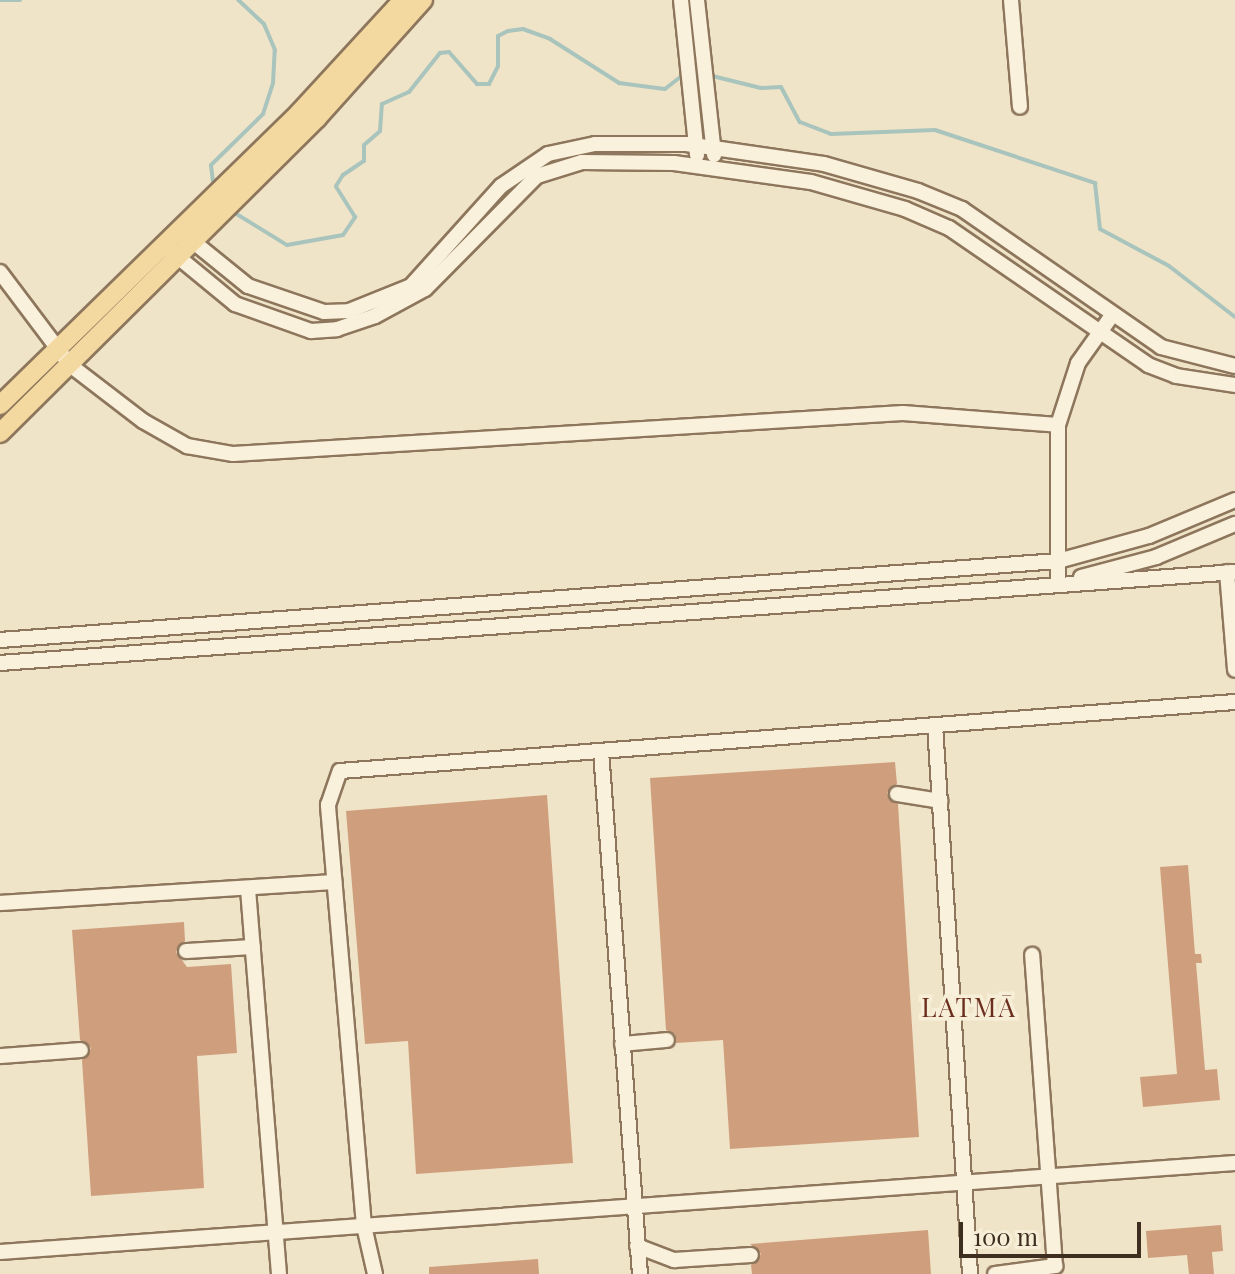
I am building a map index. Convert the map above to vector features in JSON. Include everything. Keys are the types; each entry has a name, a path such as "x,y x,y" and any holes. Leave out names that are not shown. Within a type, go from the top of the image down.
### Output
{"main road":[{"path":"235,187 403,0"},
{"path":"0,433 70,365 211,210 317,118 423,0"},
{"path":"0,405 57,349 171,251"}],"street":[{"path":"681,0 699,166"},
{"path":"697,0 715,169"},
{"path":"1011,0 1020,107"},
{"path":"186,236 248,286 324,312 349,311 411,286 501,186 548,154 595,144 713,148 824,164 962,209 1161,347 1235,366"},
{"path":"171,251 235,304 311,331 337,329 375,316 425,289 519,191 557,167 611,161 699,166 811,182 949,228 1148,365 1176,376 1235,385"},
{"path":"0,272 70,365 143,421 187,446 233,454 903,413 1058,425"},
{"path":"1058,585 1058,425 1078,363 1113,314"},
{"path":"0,640 1058,561 1149,536 1235,500"},
{"path":"1058,585 1156,557 1235,524"},
{"path":"0,663 1231,572 1235,670"},
{"path":"375,1274 364,1226 328,805 340,771 1235,702"},
{"path":"935,725 970,1274"},
{"path":"601,751 640,1274"},
{"path":"897,794 940,801"},
{"path":"0,903 334,882"},
{"path":"248,889 279,1274"},
{"path":"186,951 253,947"},
{"path":"995,1274 1055,1266 1032,955"},
{"path":"622,1044 667,1040"},
{"path":"0,1056 81,1050"},
{"path":"0,1252 1235,1163"},
{"path":"637,1246 674,1260 751,1255"}],"building":[{"path":"895,762 897,784 887,793 898,804 919,1137 730,1149 723,1040 676,1043 675,1034 666,1030 650,778"},
{"path":"547,795 573,1163 416,1174 408,1041 365,1044 346,811"},
{"path":"1188,865 1195,954 1201,954 1202,963 1196,963 1205,1070 1217,1069 1220,1100 1143,1107 1140,1077 1177,1074 1160,867"},
{"path":"184,922 185,941 176,952 187,967 231,964 237,1053 197,1056 204,1188 91,1196 82,1060 91,1048 80,1040 72,930"},
{"path":"1221,1225 1223,1251 1212,1252 1214,1274 1189,1274 1187,1255 1148,1258 1146,1231"},
{"path":"928,1230 931,1274 752,1274 751,1265 761,1254 750,1244"},
{"path":"538,1259 539,1274 429,1274 429,1267"}],"waterway":[{"path":"1,0 20,0"},
{"path":"214,190 211,165 263,114 273,83 275,50 264,24 238,0"},
{"path":"230,210 287,245 343,235 355,217 336,186 343,175 364,161 364,145 380,131 382,104 409,92 440,53 449,52 477,84 489,84 498,66 498,36 508,31 523,29 550,39 619,83 665,89 684,74"},
{"path":"692,71 761,88 781,87 800,122 831,134 935,130 1095,183 1100,229 1169,266 1235,317"}],"district":[{"name":"LATMĀ","path":"969,1007"}]}
